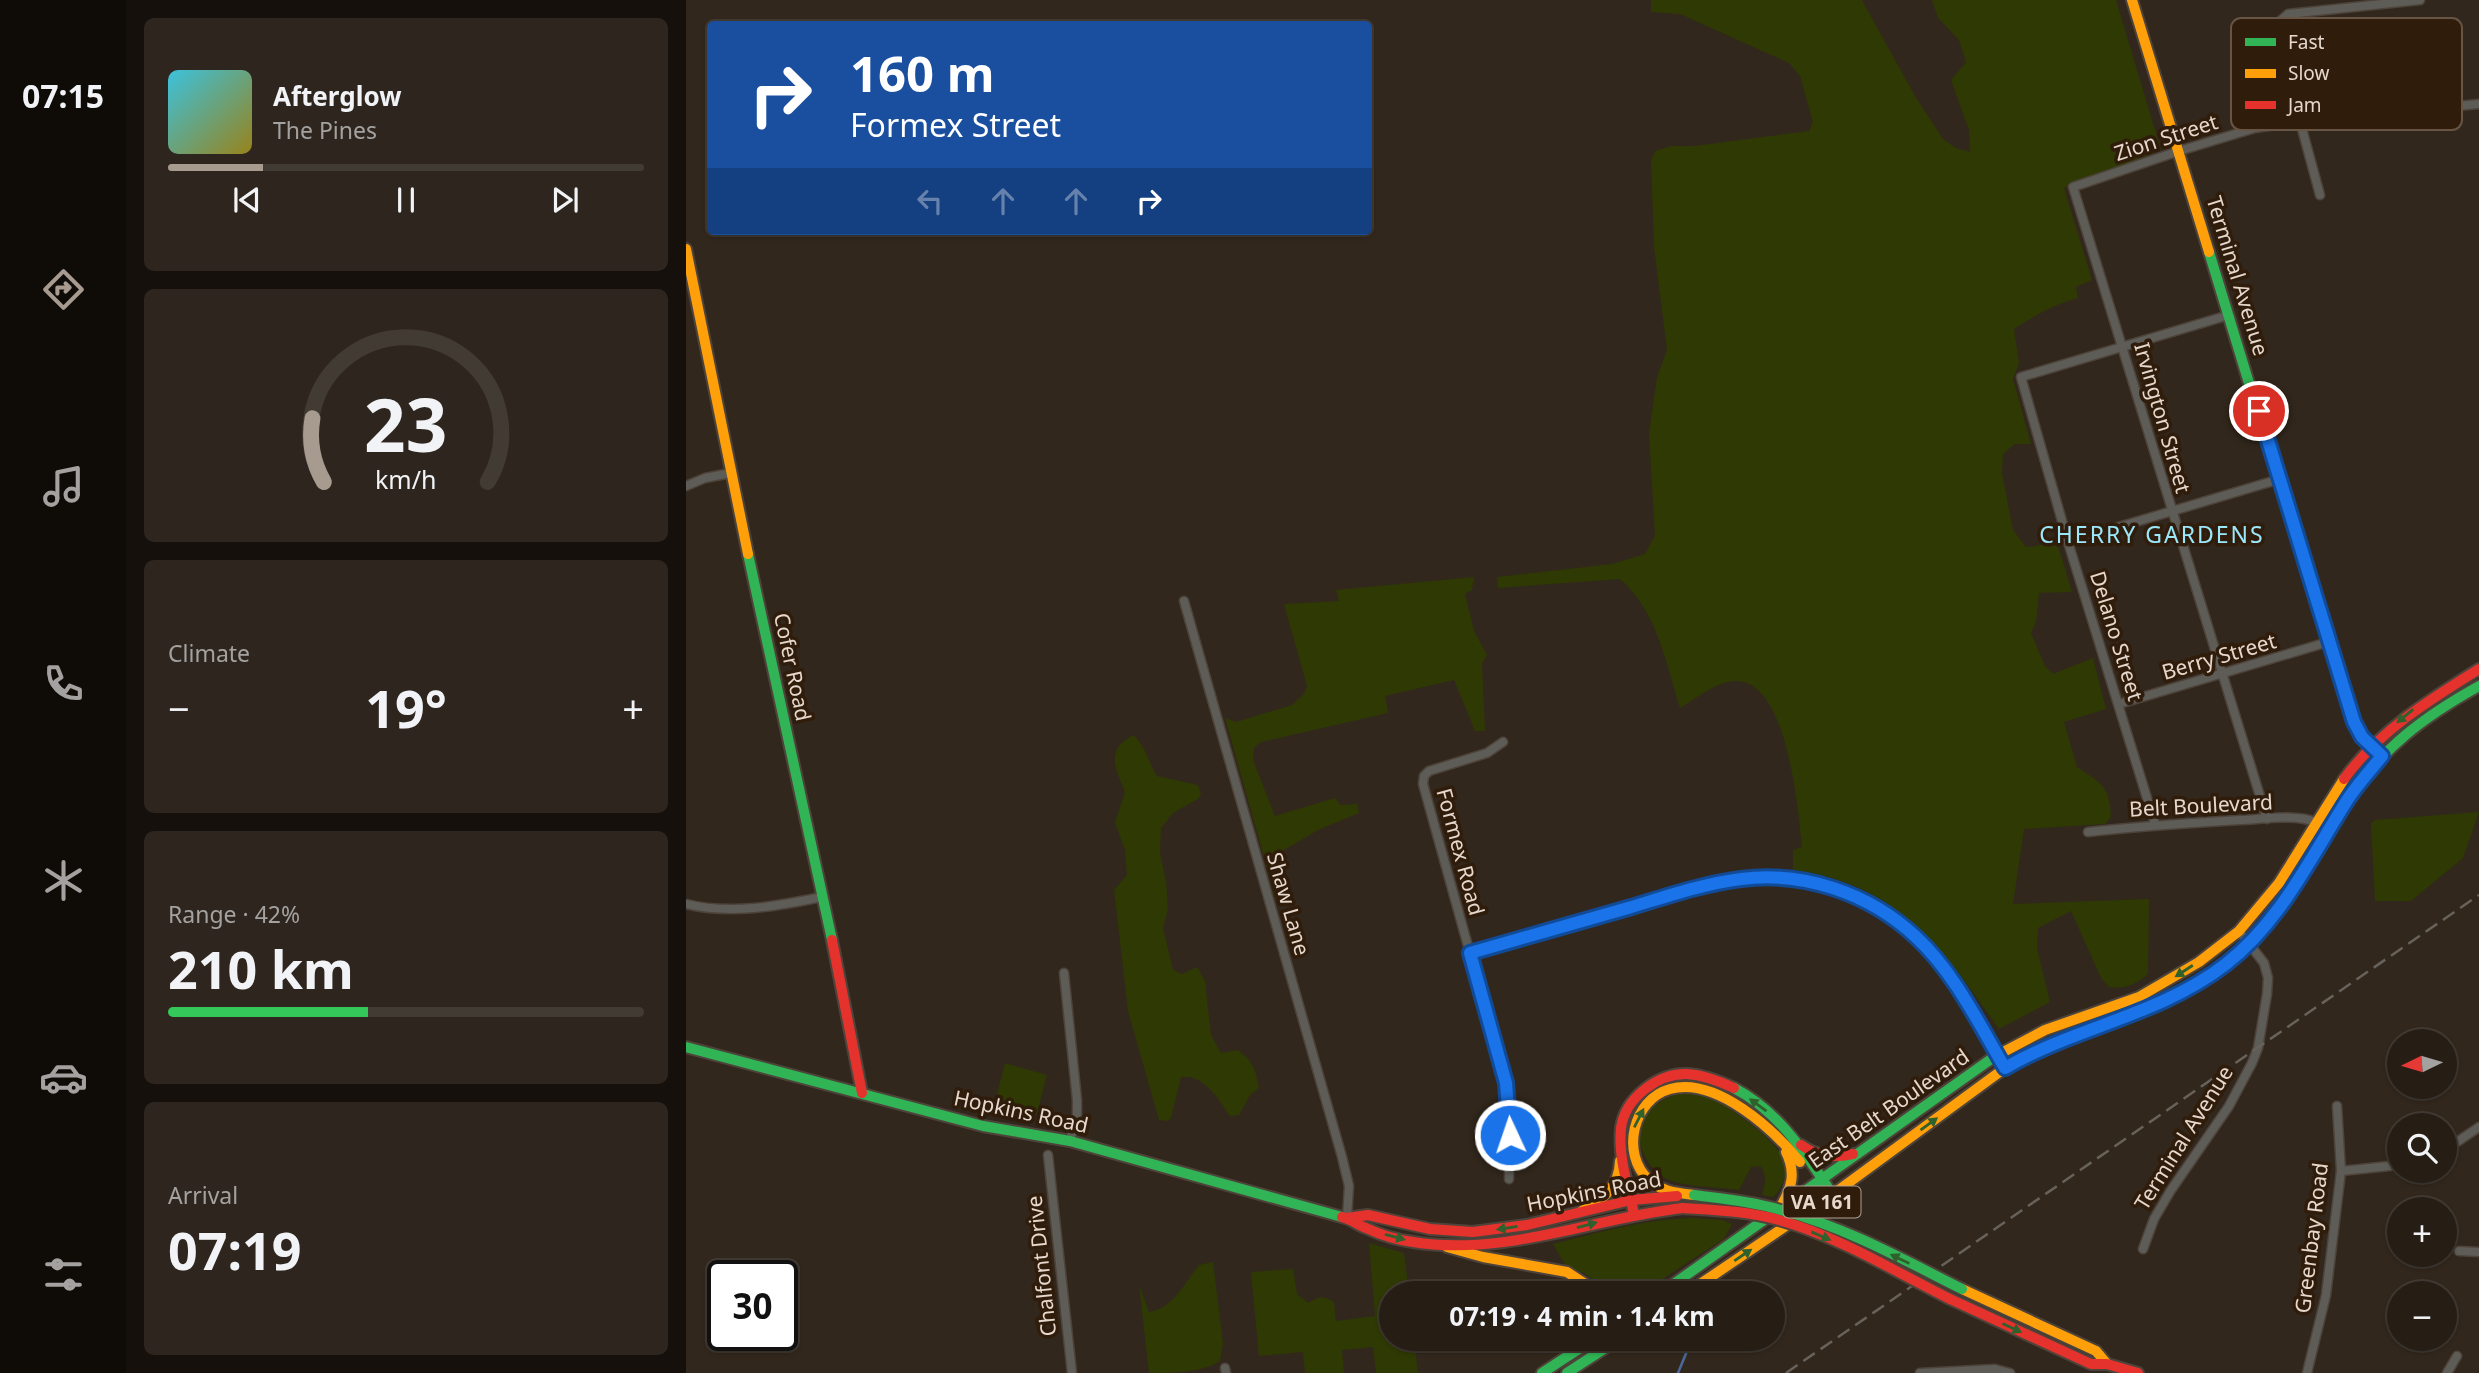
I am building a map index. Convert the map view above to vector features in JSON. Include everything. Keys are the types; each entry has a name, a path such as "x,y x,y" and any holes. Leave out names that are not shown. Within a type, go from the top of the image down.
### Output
{"main road":[{"name":"Terminal Avenue","path":"2132,0 2354,722 2371,746 2382,756"},
{"name":"Cofer Road","path":"686,249 862,1093"},
{"name":"East Belt Boulevard","path":"1678,1281 1997,1055 2045,1030 2139,997 2199,962 2239,931 2279,883 2343,779 2371,746 2413,710 2479,669"},
{"name":"East Belt Boulevard","path":"1705,1281 1833,1195 2005,1068 2058,1041 2142,1012 2177,995 2227,964 2288,897 2347,800 2382,756 2408,731 2436,710 2479,686"},
{"name":"Hopkins Road","path":"686,1047 983,1126 1070,1141 1347,1218 1364,1229 1400,1239 1447,1247 1519,1241 1634,1214 1684,1208 1719,1210 1782,1221 1840,1244 1950,1299 2091,1364 2138,1373"},
{"path":"1634,1214 1621,1130 1625,1112 1634,1099 1657,1080 1677,1074 1704,1076 1740,1092 1769,1113 1807,1150 1835,1158 1860,1153"},
{"path":"1694,1195 1669,1192 1648,1179 1631,1142 1638,1115 1647,1103 1659,1094 1684,1086 1709,1091 1750,1113 1775,1133 1833,1195"},
{"path":"1775,1133 1790,1158 1793,1174 1790,1191 1778,1212"},
{"path":"1789,1134 1820,1182"},
{"path":"1582,1211 1607,1196 1618,1182 1622,1140"},
{"name":"Hopkins Road","path":"1347,1218 1368,1215 1430,1229 1473,1232 1527,1225 1632,1200 1694,1195 1758,1204 1851,1235 2096,1351 2106,1369"},
{"path":"1447,1247 1483,1257 1567,1272 1581,1281"},
{"path":"1542,1373 1576,1351"},
{"path":"1567,1373 1601,1351"}],"street":[{"path":"2282,18 2325,4 2420,0"},
{"name":"Zion Street","path":"2073,187 2248,130"},
{"path":"2302,130 2320,195"},
{"name":"Irvington Street","path":"2073,187 2267,819"},
{"path":"2123,348 2229,315"},
{"name":"Delano Street","path":"2123,348 2021,377 2068,542 2155,824"},
{"path":"686,486 705,478 731,473"},
{"path":"2068,542 2280,479"},
{"name":"Shaw Lane","path":"1184,601 1342,1157 1349,1186 1347,1218"},
{"name":"Berry Street","path":"2119,704 2328,642"},
{"name":"Formex Road","path":"1503,742 1487,753 1434,769 1426,773 1423,780 1424,792 1506,1083 1510,1117 1509,1179"},
{"name":"Belt Boulevard","path":"2088,832 2155,824 2267,819 2305,818 2316,822"},
{"path":"1470,953 1725,882 1766,878 1815,883 1843,891 1869,904 1916,937 1952,981 2005,1068"},
{"path":"686,904 699,908 747,908 822,897"},
{"name":"Terminal Avenue","path":"2143,1249 2154,1219 2166,1198 2229,1106 2258,1048 2268,978 2264,963 2239,931"},
{"path":"1063,973 1077,1100 1077,1114 1070,1141"},
{"name":"Greenbay Road","path":"2307,1373 2326,1295 2342,1171 2337,1106"},
{"path":"2457,1140 2479,1127"},
{"name":"Chalfont Drive","path":"1048,1155 1072,1373"},
{"path":"2342,1171 2387,1165"},
{"path":"2459,1251 2479,1252"},
{"path":"2447,1373 2457,1356"},
{"path":"1920,1373 1995,1369 2010,1373"}],"green space":[{"path":"1651,0 1862,0 1915,96 1943,139 1956,148 1970,152 1969,130 1951,80 1966,62 1959,40 1938,18 1932,0 2116,0 2161,150 2064,188 2092,280 2076,287 2078,298 2045,311 2014,329 2019,363 2013,379 2031,444 2015,444 2003,454 2002,473 2013,530 2026,547 2056,539 2072,592 2039,593 2036,622 2031,633 2045,666 2053,674 2093,658 2106,709 2064,722 2077,767 2103,786 2109,798 2111,817 2105,824 2024,829 2013,904 2149,899 2148,974 2139,981 2125,987 2109,987 2101,978 2071,911 2038,928 2037,948 2050,1002 1999,1029 1937,947 1890,905 1862,889 1830,878 1793,870 1793,850 1802,847 1793,779 1779,725 1769,703 1755,687 1730,681 1708,690 1680,708 1652,622 1633,592 1620,579 1498,588 1497,577 1612,564 1645,554 1655,535 1649,434 1657,377 1667,350 1654,247 1651,160 1655,151 1671,146 1694,146 1809,131 1813,122 1800,76 1789,63 1680,14 1651,12"},
{"path":"1474,577 1472,590 1465,594 1474,631 1487,655 1482,664 1485,731 1475,731 1454,680 1385,696 1388,713 1261,742 1254,748 1253,760 1275,816 1335,798 1340,805 1357,804 1359,813 1318,830 1284,850 1275,866 1284,896 1276,900 1225,718 1236,722 1292,705 1304,694 1307,686 1284,604 1339,601 1336,590"},
{"path":"1133,735 1144,749 1157,776 1198,785 1201,794 1198,799 1173,813 1161,828 1160,853 1168,909 1163,928 1173,970 1182,974 1197,967 1205,981 1211,1035 1221,1053 1237,1050 1247,1058 1255,1071 1259,1088 1250,1095 1239,1115 1230,1116 1215,1095 1196,1079 1181,1077 1171,1118 1167,1121 1159,1120 1128,1011 1114,890 1127,875 1125,850 1115,823 1125,792 1115,760 1119,747"},
{"path":"2479,812 2463,858 2411,901 2375,901 2371,824 2375,820"},
{"path":"1005,1063 1047,1075 1037,1113 995,1102"},
{"path":"1681,1093 1703,1095 1723,1105 1747,1121 1778,1150 1785,1163 1785,1174 1780,1189 1773,1197 1762,1195 1765,1176 1760,1166 1751,1167 1739,1190 1676,1182 1660,1175 1653,1168 1642,1150 1639,1130 1642,1121 1655,1105"},
{"path":"1676,1219 1722,1220 1732,1224 1724,1239 1659,1281 1595,1281 1584,1273 1566,1266 1553,1244 1605,1231"},
{"path":"1369,1243 1404,1253 1408,1281 1379,1281 1379,1351 1415,1351 1418,1373 1376,1373 1373,1347 1342,1350 1344,1373 1305,1373 1303,1352 1259,1356 1251,1272 1293,1269 1297,1294 1308,1303 1321,1298 1334,1302 1336,1321 1375,1316"},
{"path":"1213,1262 1223,1343 1220,1361 1195,1370 1149,1373 1139,1285 1149,1312 1157,1310 1178,1294 1199,1265"}],"waterway":[{"path":"1678,1373 1687,1351"}],"railway":[{"path":"1786,1373 2479,895"}],"traffic: fast":[{"path":"2209,252 2346,701 2358,729 2376,751"},
{"path":"748,554 832,940"},
{"path":"2140,1013 2208,978 2245,947 2290,896 2339,811 2376,764 2423,721 2479,686"},
{"path":"686,1047 983,1126 1070,1141 1342,1217"},
{"path":"1678,1281 1994,1057"},
{"path":"1734,1088 1763,1107 1787,1131 1827,1186"},
{"path":"1694,1195 1762,1205 1830,1226 1962,1289"},
{"path":"1542,1373 1576,1351"},
{"path":"1567,1373 1601,1351"}],"traffic: slow":[{"path":"2132,0 2209,252"},
{"path":"686,249 748,554"},
{"path":"1994,1057 2045,1030 2139,997 2199,962 2239,931 2279,883 2344,779"},
{"path":"1705,1281 1836,1192 2005,1068 2058,1041 2140,1013"},
{"path":"1694,1195 1670,1191 1654,1184 1640,1169 1635,1156 1633,1142 1639,1115 1657,1095 1670,1089 1688,1087 1706,1090 1724,1098 1760,1121 1800,1162"},
{"path":"1781,1206 1788,1193 1792,1173 1786,1152"},
{"path":"1582,1211 1609,1191 1617,1178 1620,1161"},
{"path":"1447,1247 1483,1257 1567,1272 1581,1281"},
{"path":"1962,1289 2096,1351 2107,1364"}],"traffic: jam":[{"path":"2344,779 2389,731 2479,669"},
{"path":"832,940 862,1093"},
{"path":"1634,1214 1620,1139 1624,1117 1636,1097 1654,1083 1676,1075 1699,1076 1734,1088"},
{"path":"1801,1145 1826,1156 1853,1154"},
{"path":"1347,1218 1368,1215 1430,1229 1473,1232 1527,1225 1631,1200 1677,1196"},
{"path":"1342,1217 1377,1233 1401,1240 1447,1245 1515,1240 1683,1208"},
{"path":"1683,1208 1731,1211 1802,1227 1866,1255 1950,1299"},
{"path":"1950,1299 2091,1364 2107,1364 2138,1373"}],"district":[{"name":"CHERRY GARDENS","path":"2152,535"}],"route":[{"path":"1510,1135 1506,1083 1470,953 1725,882 1752,878 1785,878 1815,883 1843,891 1883,911 1916,937 1939,962 2005,1068 2058,1041 2142,1012 2177,995 2227,964 2272,918 2288,897 2347,800 2382,756 2362,737 2354,722 2259,411"}]}
